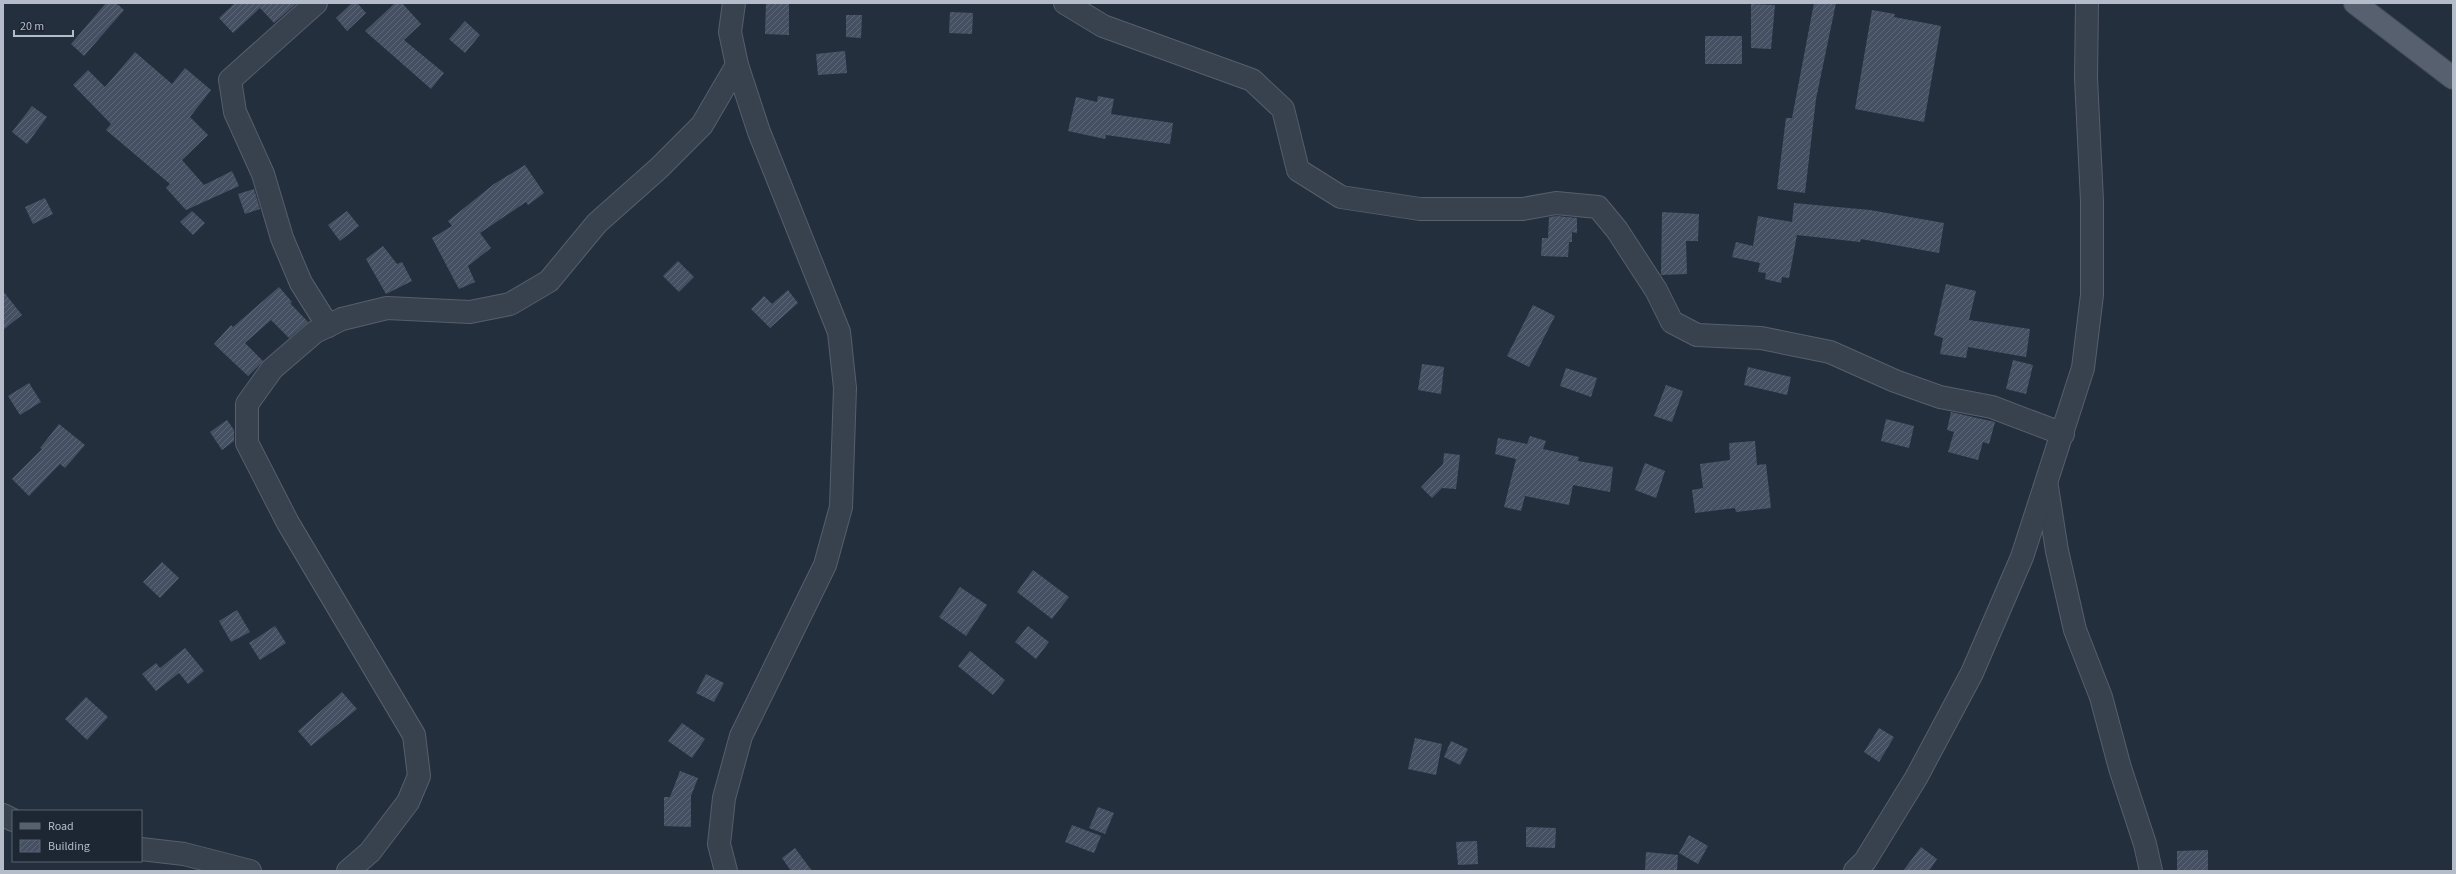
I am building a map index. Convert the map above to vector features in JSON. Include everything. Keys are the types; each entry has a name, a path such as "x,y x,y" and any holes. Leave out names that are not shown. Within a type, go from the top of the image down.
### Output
{"main road":[{"path":"2355,3 2453,78"}],"street":[{"path":"316,3 230,80 235,112 263,174 282,238 301,283 328,326"},
{"path":"726,871 719,844 724,798 741,736 825,565 841,507 845,388 839,332 759,132 737,65 730,32 734,3"},
{"path":"1066,3 1102,26 1252,80 1283,109 1298,170 1341,196 1420,209 1522,208 1556,203 1598,207 1617,230 1656,290 1672,322 1698,335 1761,338 1830,352 1895,381 1940,397 1992,408 2063,434"},
{"path":"1855,871 1865,861 1916,778 1972,673 2022,557 2047,484 2083,368 2092,295 2092,201 2086,78 2087,3"},
{"path":"348,871 370,852 408,802 418,776 414,735 288,523 248,442 247,404 272,368 315,332 342,319 387,308 470,312 510,304 549,281 597,224 659,168 702,125 737,65"},
{"path":"2047,484 2057,551 2075,630 2101,698 2120,768 2145,844 2150,871"},
{"path":"3,815 12,820"},
{"path":"142,848 184,854 250,871"}],"building":[{"path":"106,3 116,3 124,10 84,56 71,44"},
{"path":"235,3 297,3 274,23 260,8 233,33 219,18"},
{"path":"352,3 357,3 366,13 347,31 336,18"},
{"path":"395,3 402,3 421,24 404,40 444,73 431,89 365,31"},
{"path":"766,3 789,3 789,35 765,34"},
{"path":"1814,3 1836,3 1816,99 1805,193 1777,189 1786,118 1792,118"},
{"path":"1751,4 1775,5 1771,49 1751,48"},
{"path":"1872,10 1895,14 1894,17 1941,26 1924,122 1855,109"},
{"path":"950,12 973,13 972,34 949,33"},
{"path":"846,15 862,15 861,38 846,37"},
{"path":"465,21 480,35 465,53 449,39"},
{"path":"1705,36 1742,36 1742,64 1705,64"},
{"path":"845,51 847,73 818,75 816,54"},
{"path":"135,52 172,84 185,68 211,90 190,117 208,135 182,160 204,185 232,171 239,186 186,210 166,188 170,184 106,130 111,124 73,85 88,70 105,87"},
{"path":"1098,96 1114,99 1111,114 1173,123 1170,144 1106,135 1105,139 1068,131 1076,97 1097,102"},
{"path":"32,106 47,117 27,144 12,132"},
{"path":"525,165 544,193 528,205 526,202 480,233 491,248 468,266 475,282 459,289 432,238 452,226 448,221 494,184"},
{"path":"254,189 260,209 245,214 238,194"},
{"path":"45,198 53,214 33,224 25,207"},
{"path":"1794,203 1870,210 1944,223 1939,253 1861,239 1860,242 1797,235 1789,278 1782,277 1781,283 1765,279 1766,273 1758,272 1760,263 1732,257 1736,242 1753,246 1758,216 1792,222"},
{"path":"192,211 205,223 193,235 180,222"},
{"path":"347,211 359,226 340,241 328,225"},
{"path":"1662,212 1699,214 1698,241 1686,241 1687,274 1661,275"},
{"path":"1557,216 1577,218 1577,233 1572,232 1572,242 1569,242 1568,257 1541,256 1542,238 1548,238 1549,217"},
{"path":"383,246 397,264 402,262 412,281 386,294 366,259"},
{"path":"678,261 694,277 679,292 663,276"},
{"path":"1946,284 1976,291 1969,320 2030,329 2026,357 1968,347 1966,358 1940,354 1943,338 1934,335"},
{"path":"279,287 292,302 290,303 308,322 289,338 271,320 245,343 263,361 248,376 214,344 231,325 233,327"},
{"path":"788,290 798,303 770,328 751,309 764,296 772,304"},
{"path":"3,291 22,315 3,330"},
{"path":"1533,305 1555,316 1529,367 1507,356"},
{"path":"2013,360 2033,365 2026,394 2006,389"},
{"path":"1422,364 1444,367 1441,394 1418,390"},
{"path":"1748,367 1791,377 1787,395 1744,385"},
{"path":"1566,368 1597,378 1591,397 1560,386"},
{"path":"29,383 41,402 20,415 8,396"},
{"path":"1666,385 1683,391 1672,422 1654,416"},
{"path":"1951,412 1995,422 1989,444 1983,442 1978,460 1948,452 1954,432 1947,430"},
{"path":"1886,419 1914,426 1909,448 1881,441"},
{"path":"227,420 234,430 234,441 222,450 210,432"},
{"path":"59,424 85,445 65,468 60,464 29,496 12,479 42,449 40,448"},
{"path":"1530,436 1546,441 1543,449 1579,457 1578,461 1613,467 1610,492 1573,485 1569,505 1525,496 1521,511 1504,507 1516,459 1495,454 1498,438 1527,444"},
{"path":"1755,441 1757,465 1766,464 1771,508 1736,512 1735,508 1695,513 1692,490 1703,488 1700,464 1730,460 1729,443"},
{"path":"1444,453 1460,455 1456,489 1442,488 1432,498 1421,487 1443,464"},
{"path":"1645,463 1665,471 1656,498 1635,490"},
{"path":"162,562 179,578 160,598 143,582"},
{"path":"1033,570 1069,597 1052,619 1017,592"},
{"path":"960,587 987,605 966,636 939,617"},
{"path":"237,610 250,632 231,642 219,621"},
{"path":"275,626 286,643 260,660 249,643"},
{"path":"1028,626 1049,642 1036,659 1015,642"},
{"path":"185,648 204,671 188,684 179,673 156,691 142,674 156,663 160,668"},
{"path":"970,651 1005,680 993,695 958,666"},
{"path":"706,674 724,683 714,702 696,693"},
{"path":"342,692 357,709 311,746 298,731"},
{"path":"86,697 108,717 87,740 65,719"},
{"path":"682,723 705,739 692,758 668,741"},
{"path":"1879,728 1894,737 1879,762 1864,752"},
{"path":"1415,738 1442,744 1436,775 1408,769"},
{"path":"1451,741 1468,749 1460,765 1444,757"},
{"path":"680,771 698,778 691,796 691,827 664,826 664,797 670,797"},
{"path":"1098,807 1114,813 1105,834 1089,828"},
{"path":"1072,825 1101,836 1094,853 1065,842"},
{"path":"1526,827 1556,828 1555,848 1526,847"},
{"path":"1689,835 1708,846 1698,864 1679,853"},
{"path":"1477,841 1478,864 1458,865 1456,842"},
{"path":"1921,847 1937,859 1929,871 1903,871"},
{"path":"795,848 812,871 791,871 782,858"},
{"path":"2208,850 2208,871 2177,871 2177,851"},
{"path":"1646,852 1678,855 1677,871 1645,871"}]}
